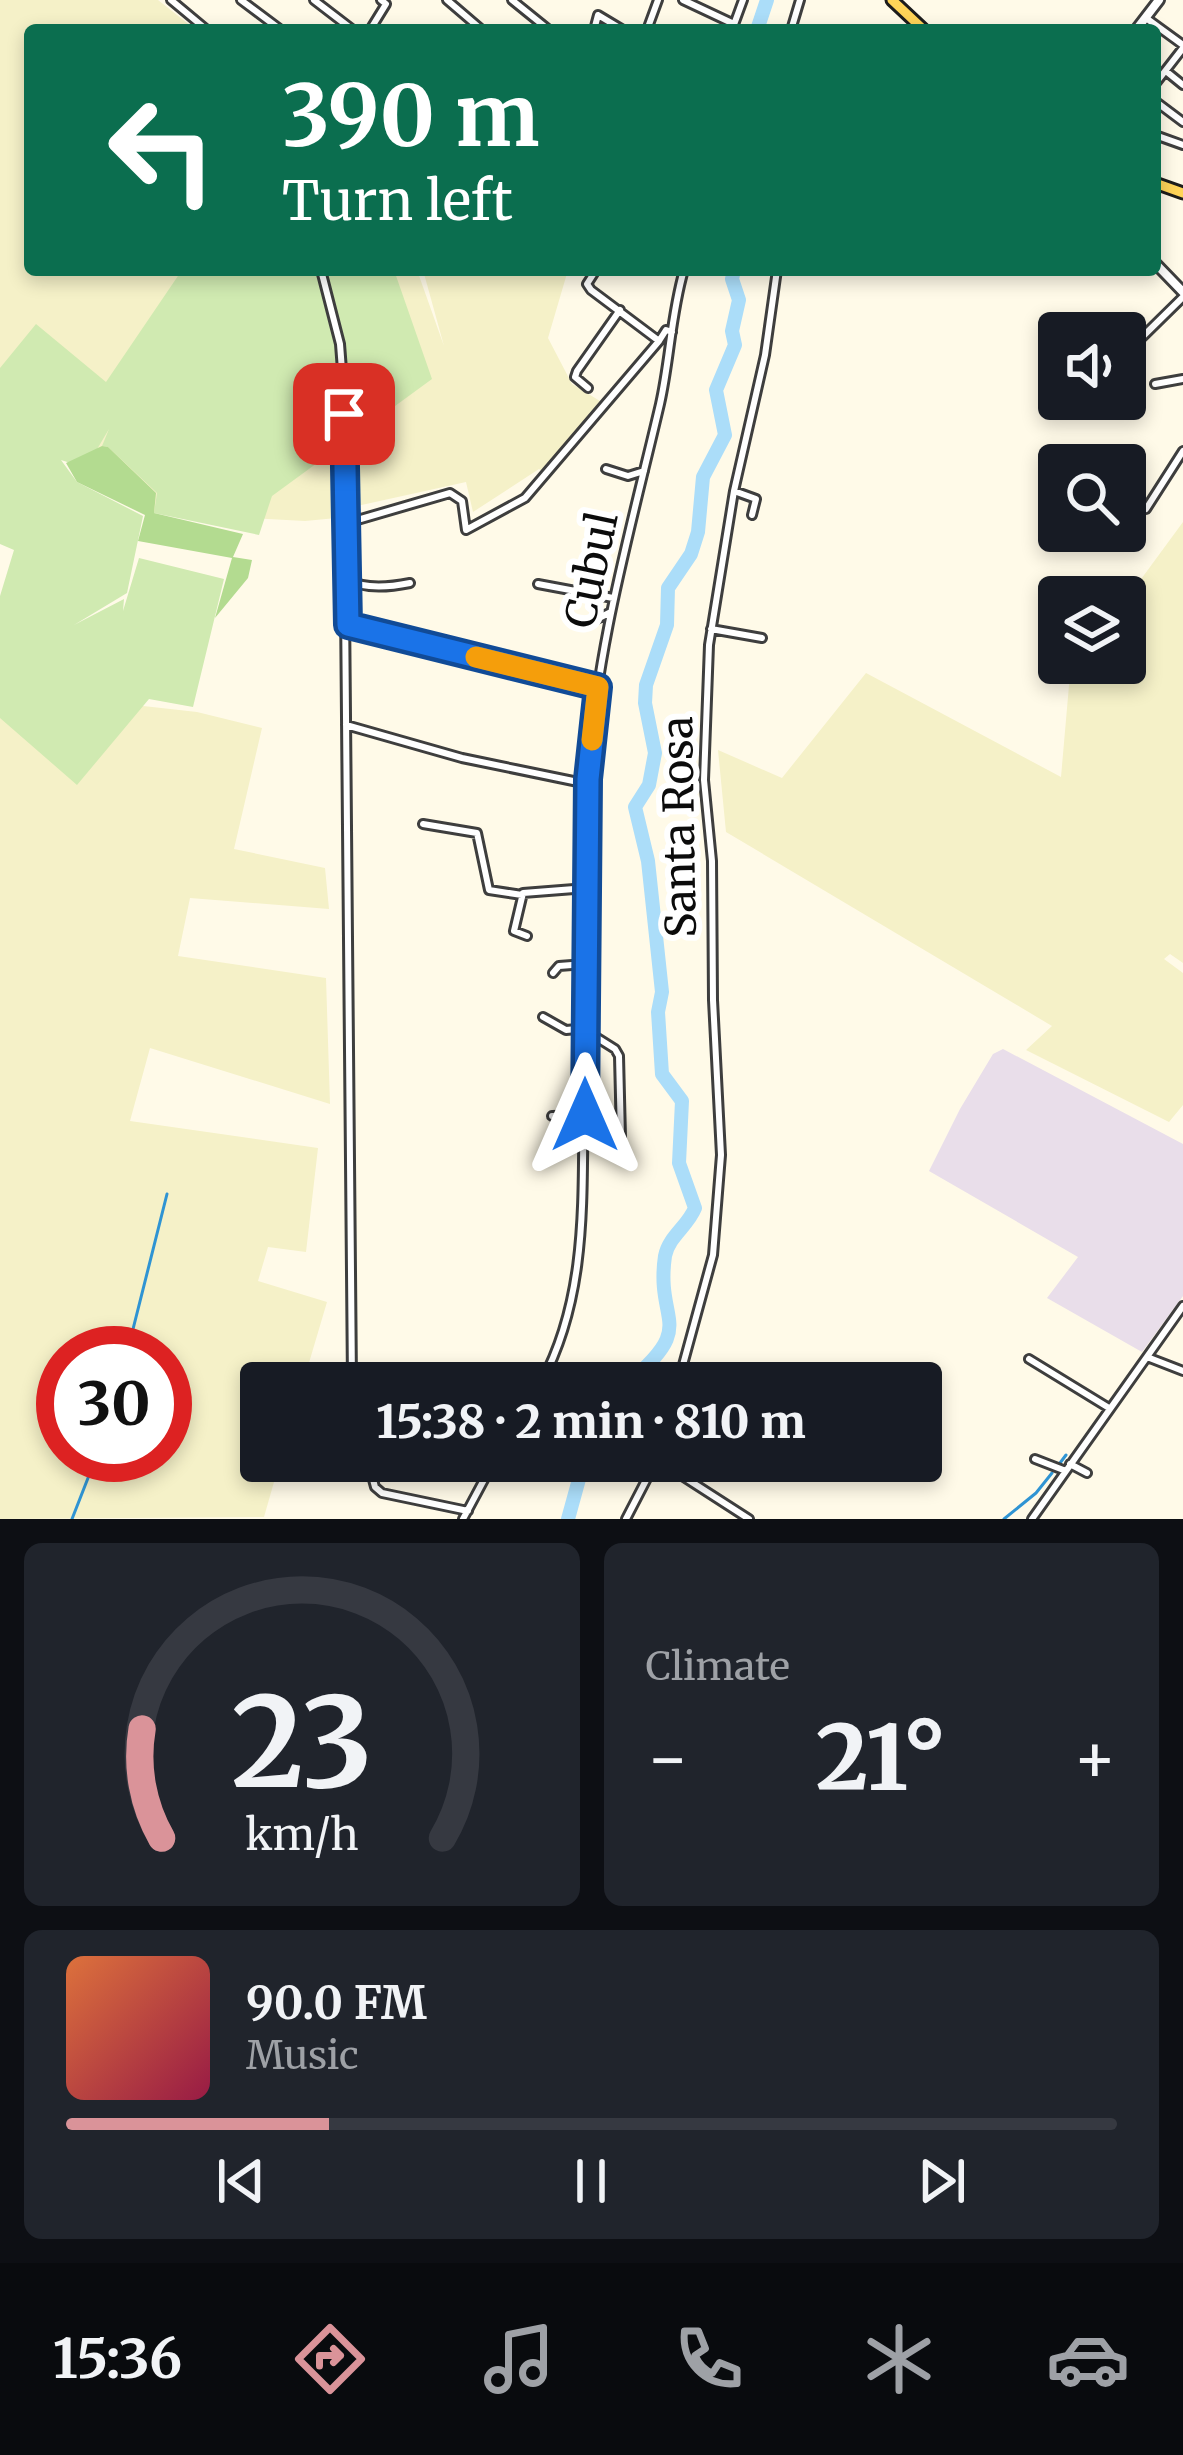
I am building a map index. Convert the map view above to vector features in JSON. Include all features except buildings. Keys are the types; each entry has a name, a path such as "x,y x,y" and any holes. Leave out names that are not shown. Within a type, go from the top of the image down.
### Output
{"main road":[{"path":"892,0 918,24"}],"street":[{"path":"170,0 200,24"},
{"path":"241,0 272,24"},
{"path":"314,0 345,24"},
{"path":"446,0 475,24"},
{"path":"512,0 541,24"},
{"path":"682,0 727,24"},
{"path":"1141,24 1155,1"},
{"path":"1146,18 1154,24"},
{"path":"1161,77 1183,47"},
{"path":"1166,71 1183,85"},
{"path":"1146,333 1183,294 1161,270"},
{"path":"323,276 340,344 347,524 352,1362"},
{"path":"594,276 589,287 659,341"},
{"name":"Cubul","path":"550,1362 568,1323 583,1225 588,779 598,687 683,276"},
{"name":"Santa Rosa","path":"684,1362 713,1255 721,1155 712,861 704,780 711,629 776,276"},
{"path":"588,388 575,377 577,371 620,310"},
{"path":"347,524 450,493 462,501 466,530 525,498 666,330 672,332"},
{"path":"1155,384 1183,380"},
{"path":"1146,509 1183,451"},
{"path":"606,469 628,476 644,471"},
{"path":"734,491 756,499 752,514"},
{"path":"348,579 372,586 410,583"},
{"path":"538,584 613,598"},
{"path":"589,623 611,612"},
{"path":"348,625 598,687"},
{"path":"711,629 762,638"},
{"path":"346,725 524,773 583,783 588,779"},
{"path":"423,824 477,833 489,890 522,895 587,888"},
{"path":"522,895 514,931 527,936"},
{"path":"553,974 559,966 585,964"},
{"path":"543,1017 566,1030 588,1030 615,1048 621,1138"},
{"path":"553,1116 585,1115"},
{"path":"1032,1519 1109,1408 1179,1320 1183,1306"},
{"path":"1147,1358 1183,1371"},
{"path":"1029,1359 1109,1408"},
{"path":"1035,1459 1087,1473"},
{"path":"374,1482 382,1493 466,1515 483,1482"},
{"path":"626,1519 646,1482"},
{"path":"691,1482 749,1519"}],"shaded area":[{"path":"0,0 158,0 188,24 24,24 24,276 419,276 444,346 425,276 566,276 548,338 572,384 600,401 545,473 539,469 473,512 466,482 357,506 349,468 347,517 305,521 154,513 43,441 0,436"},
{"path":"1183,522 1183,963 1170,954 1164,959 1183,973 1183,1105 1169,1122 1026,1050 1052,1026 726,832 718,750 782,778 866,673 1061,777 1069,684 1146,684 1143,576"},
{"path":"0,690 197,712 262,728 234,849 325,868 329,909 190,898 178,956 326,978 330,1104 150,1048 130,1121 318,1148 306,1252 268,1247 258,1281 327,1302 309,1362 240,1362 240,1482 274,1482 264,1517 0,1519"},
{"path":"1003,1049 1183,1144 1183,1296 1142,1352 1047,1298 1078,1257 929,1171 993,1054"}],"green space":[{"path":"178,276 396,276 432,379 272,496 259,535 154,513 157,493 102,446 109,429 86,468 61,460 77,482 143,516 127,593 74,625 124,599 123,611 139,558 224,579 193,707 149,699 77,785 0,718 0,596 14,550 0,544 0,368 36,324 106,382"},
{"path":"102,446 156,493 154,513 243,534 233,557 252,560 248,578 215,618 232,558 138,541 145,515 77,482 66,463"}],"waterway":[{"path":"759,24 767,0"},
{"path":"651,1362 668,1335 665,1256 695,1208 679,1163 682,1101 662,1074 658,1012 662,992 648,861 635,807 649,785 655,753 646,685 667,625 668,588 691,554 703,477 725,435 716,390 735,345 732,331 739,300 733,276"},
{"path":"134,1326 167,1194"},
{"path":"1060,1463 1066,1455"},
{"path":"1004,1519 1052,1473"},
{"path":"72,1519 86,1482"},
{"path":"568,1519 578,1482"}],"slow traffic":[{"path":"476,657 598,687 592,740"}],"route":[{"path":"344,414 348,625 598,687 588,779 585,1115"}]}
